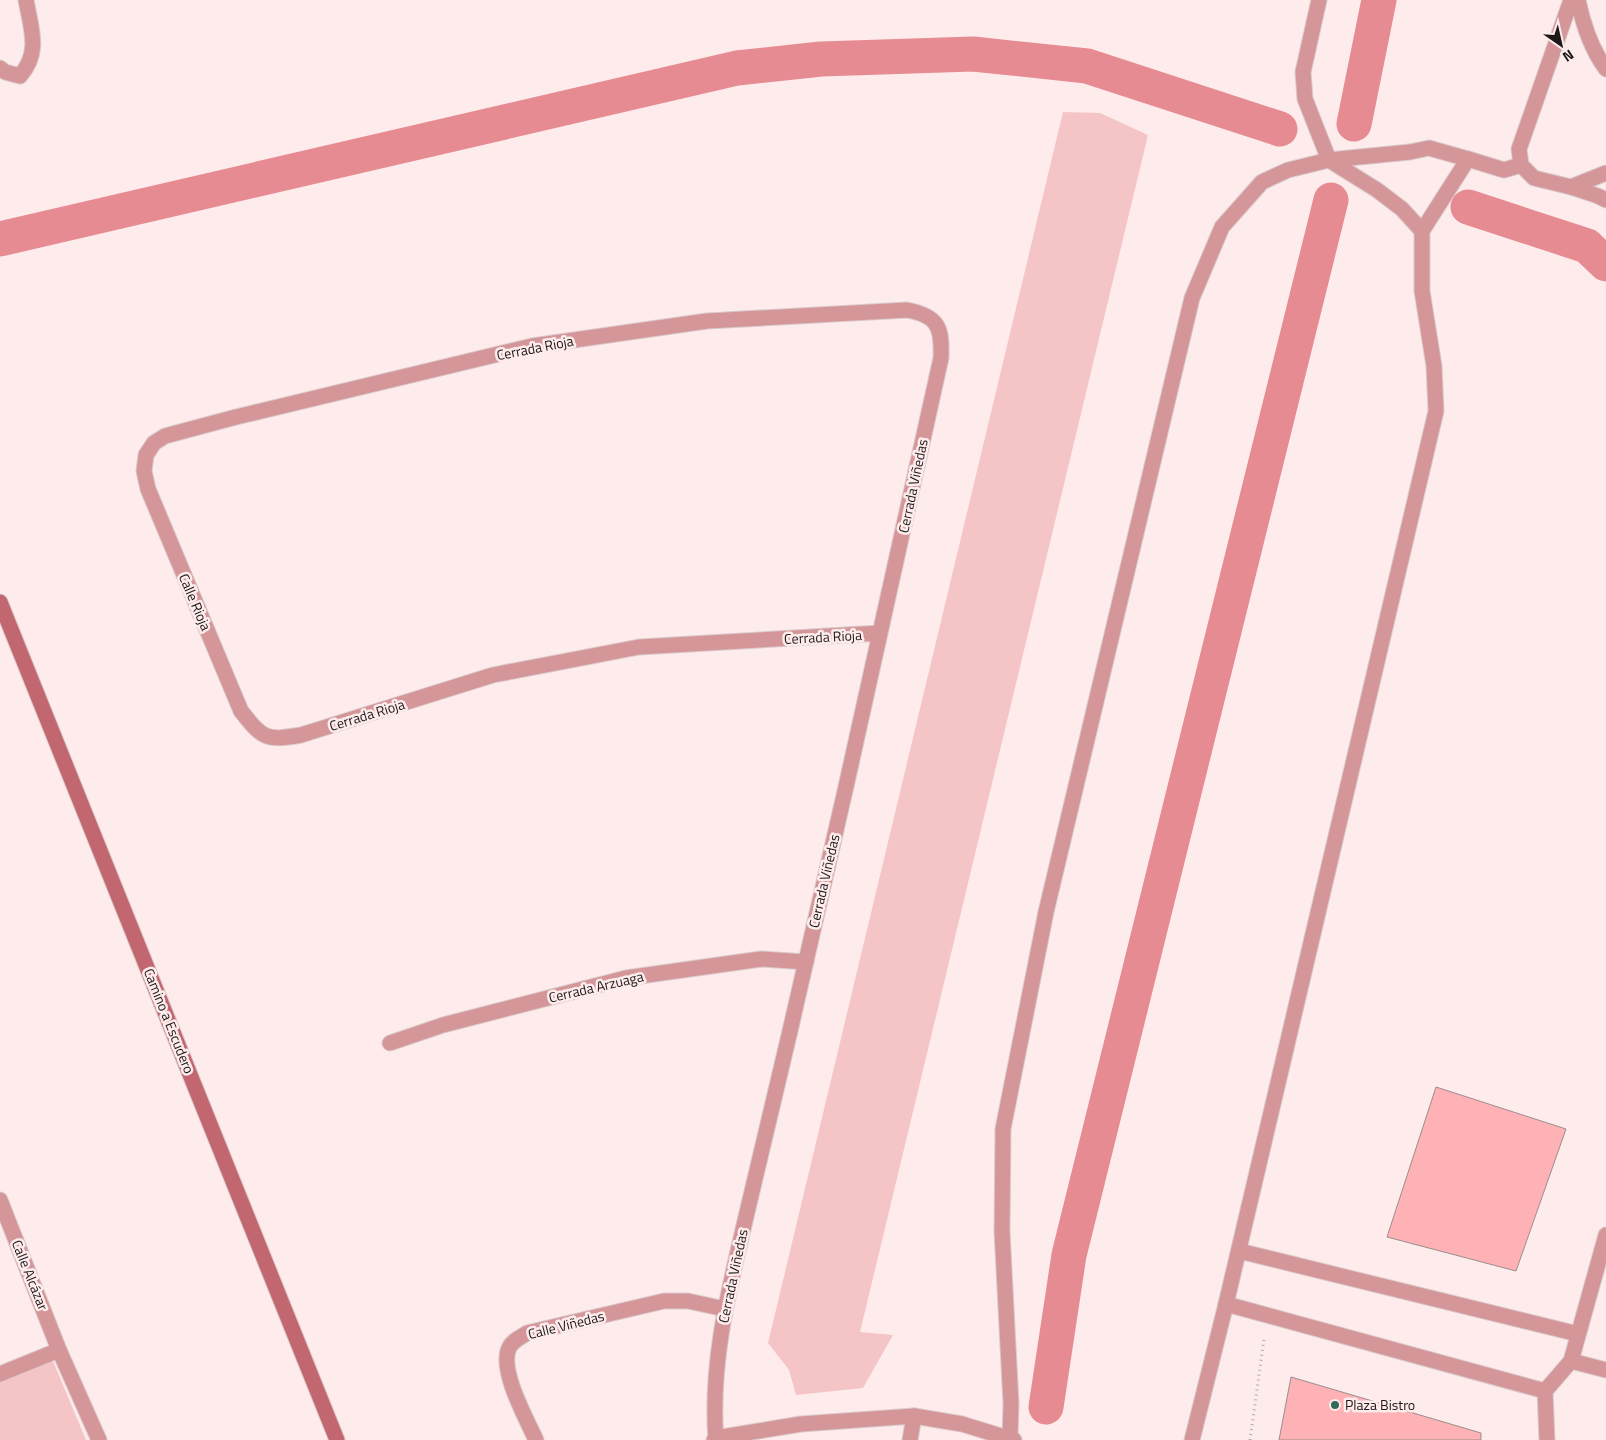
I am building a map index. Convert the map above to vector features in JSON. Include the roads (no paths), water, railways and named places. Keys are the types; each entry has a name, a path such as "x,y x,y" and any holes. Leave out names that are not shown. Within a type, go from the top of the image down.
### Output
{"street":[{"path":"0,68 5,72 20,76 29,66 34,49 26,0"},
{"path":"1319,0 1303,72 1305,99 1329,160 1402,209 1422,231"},
{"path":"1571,0 1520,149 1521,165 1534,178 1571,187 1606,200"},
{"path":"1578,0 1582,22 1599,60 1606,69"},
{"path":"715,1439 801,1424 914,1416 962,1424 1012,1439 1002,1230 1003,1129 1046,912 1192,298 1222,227 1262,182 1288,170 1329,160 1410,152 1429,148 1504,170 1521,165"},
{"path":"1192,1440 1239,1251 1436,411 1434,366 1422,291 1422,231 1468,159"},
{"path":"1571,187 1606,173"},
{"name":"Cerrada Rioja","path":"146,455 154,443 165,436 532,346 707,321 907,310 923,313 936,324"},
{"name":"Cerrada Viñedas","path":"715,1439 715,1380 725,1309 806,962 941,358 942,338 936,324"},
{"name":"Calle Rioja","path":"146,455 144,470 148,489 242,711 256,729 268,738"},
{"name":"Camino a Escudero","path":"0,602 338,1440"},
{"name":"Cerrada Rioja","path":"268,738 282,739 301,736 493,675 639,647 880,634"},
{"name":"Cerrada Arzuaga","path":"390,1043 443,1025 626,978 761,959 806,962"},
{"name":"Calle Alcázar","path":"0,1200 59,1350 99,1440"},
{"path":"1547,1440 1545,1391 1571,1361 1606,1236"},
{"path":"1239,1251 1578,1334"},
{"name":"Calle Viñedas","path":"536,1440 507,1374 509,1347 516,1340 527,1333 664,1301 688,1301 725,1309"},
{"path":"1226,1304 1545,1391"},
{"path":"0,1374 59,1350"},
{"path":"1571,1361 1606,1370"},
{"path":"910,1440 914,1416"}],"waterway":[{"path":"1354,124 1379,0"},
{"path":"0,239 737,68 821,59 973,54 1087,66 1280,129"},
{"path":"1046,1407 1069,1255 1331,200"},
{"path":"1468,207 1587,246 1606,264"}],"place":[{"name":"Plaza Bistro","path":"1335,1405"}]}
